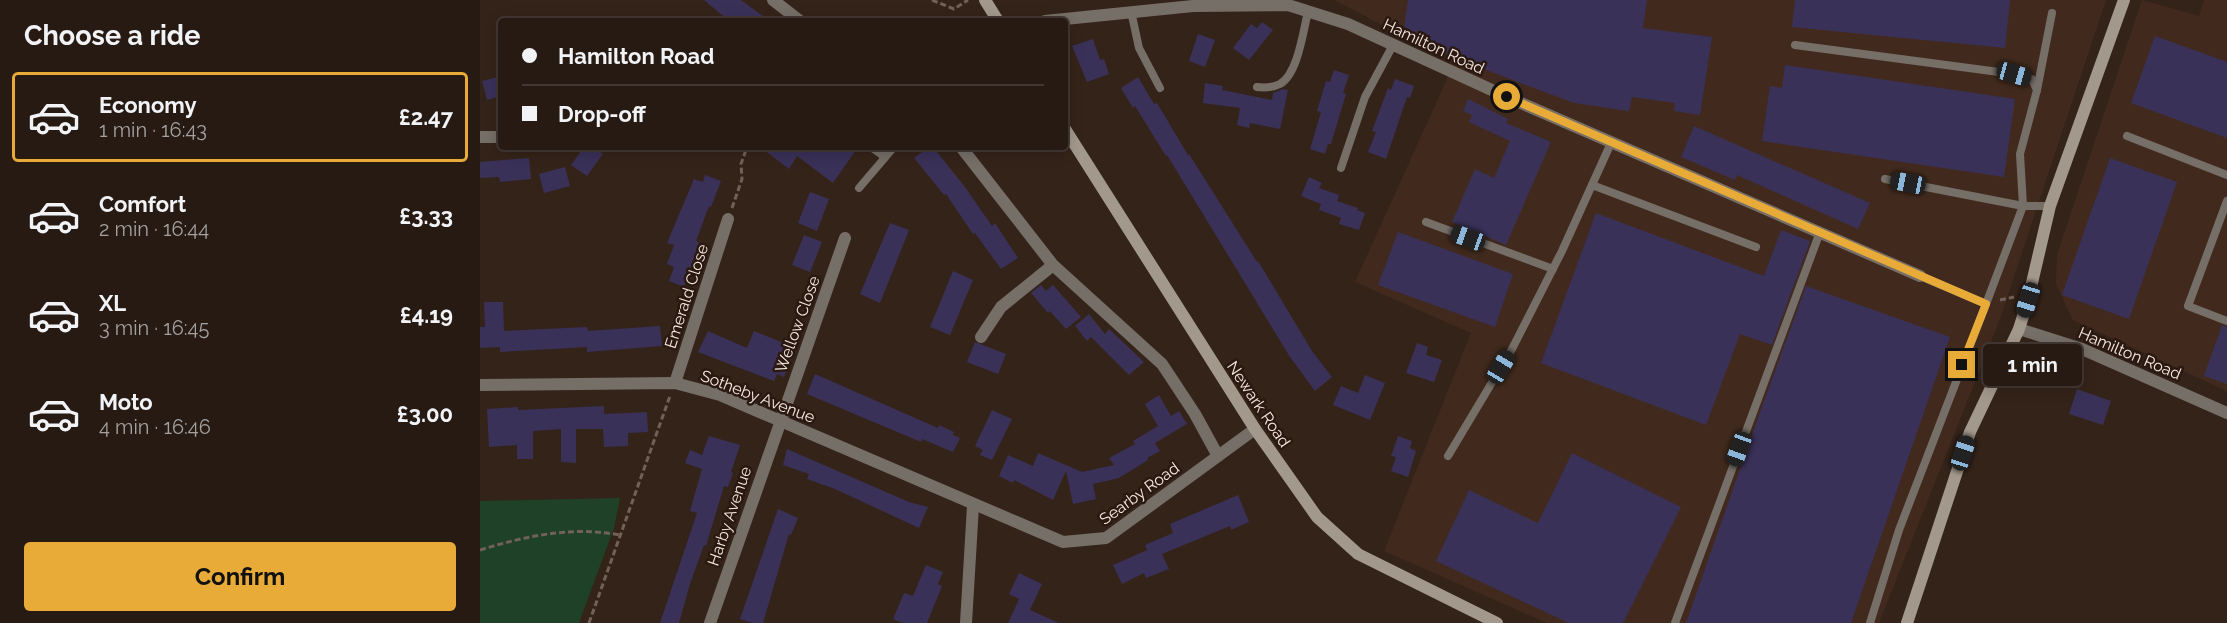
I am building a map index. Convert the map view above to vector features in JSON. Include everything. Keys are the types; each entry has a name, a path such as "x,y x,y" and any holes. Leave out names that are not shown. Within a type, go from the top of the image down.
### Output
{"main road":[{"path":"985,0 996,18"},
{"path":"1907,623 1970,432 2019,329 2050,206 2124,0"},
{"name":"Newark Road","path":"1068,134 1255,429 1317,517 1358,554 1497,623"}],"street":[{"path":"773,0 796,18"},
{"name":"Hamilton Road","path":"1068,19 1193,6 1288,5 1348,24 1611,142 1920,276"},
{"path":"480,137 498,136"},
{"path":"963,150 1053,265 1162,364 1195,414 1218,456"},
{"name":"Emerald Close","path":"675,383 728,219"},
{"name":"Wellow Close","path":"780,421 845,238"},
{"path":"981,337 1001,307 1053,265"},
{"name":"Hamilton Road","path":"2019,329 2082,349 2227,413"},
{"name":"Sotheby Avenue","path":"480,385 675,383 720,395 974,506"},
{"name":"Harby Avenue","path":"710,623 780,421"},
{"name":"Searby Road","path":"974,506 1063,542 1106,538 1255,429"},
{"path":"966,623 974,506"}],"lane":[{"path":"1131,12 1139,48 1160,88"},
{"path":"1257,87 1270,88 1281,84 1289,76 1296,60 1308,12"},
{"path":"1870,623 1899,530 2023,206 2020,154 2037,90 2052,13"},
{"path":"1341,168 1365,97 1393,45"},
{"path":"1795,45 2014,74 2032,80 2037,90"},
{"path":"2127,136 2227,175"},
{"path":"1448,456 1512,349 1553,269 1611,142"},
{"path":"875,150 885,157"},
{"path":"859,188 891,150"},
{"path":"1885,179 2023,206 2050,206"},
{"path":"1592,185 1756,247"},
{"path":"2227,201 2188,306 2227,321"},
{"path":"1425,222 1553,269"},
{"path":"1675,623 1820,232"},
{"path":"1920,276 1986,304"}],"path":[{"path":"932,0 954,9 968,0"},
{"path":"728,219 742,179 741,164 746,150"},
{"path":"1986,304 2011,297 2028,300"},
{"path":"589,623 675,383"},
{"path":"480,550 546,533 588,531 620,535"}],"shaded area":[{"path":"1334,0 2106,0 2000,319 1879,623 1547,623 1384,551 1471,333 1355,282 1446,81 1452,57 1403,36"},
{"path":"2142,0 2199,16 2204,0 2227,0 2227,391 2073,320 2056,284 2057,255"}],"green space":[{"path":"620,498 614,528 579,623 480,623 480,501"}],"building":[{"path":"704,0 741,0 766,18 725,18"},
{"path":"1408,0 1647,0 1643,28 1712,37 1700,115 1674,111 1675,103 1632,97 1629,111 1574,103 1452,57 1403,36"},
{"path":"1795,0 2010,0 2005,48 1792,27"},
{"path":"1262,22 1273,30 1249,60 1233,48 1251,24 1257,28"},
{"path":"1198,34 1215,40 1205,67 1189,61"},
{"path":"2155,36 2227,62 2227,138 2131,103"},
{"path":"1093,39 1100,60 1104,59 1109,74 1087,82 1072,46"},
{"path":"1785,65 2015,99 2004,177 1762,141 1770,86 1782,88"},
{"path":"1334,70 1349,75 1343,93 1346,94 1331,144 1328,144 1325,154 1310,149 1321,112 1317,111 1326,81 1330,82"},
{"path":"498,77 498,97 487,100 482,81"},
{"path":"1138,77 1258,261 1312,351 1332,377 1315,391 1290,357 1167,155 1121,88"},
{"path":"1395,79 1414,86 1410,98 1407,97 1386,159 1368,152 1376,132 1372,131 1388,88 1391,90"},
{"path":"1205,83 1223,86 1222,90 1272,100 1273,93 1283,89 1288,90 1280,129 1250,123 1249,128 1237,125 1240,108 1203,103"},
{"path":"1468,99 1508,119 1506,123 1551,142 1506,245 1452,222 1475,169 1494,178 1510,141 1469,122 1472,115 1463,111"},
{"path":"1694,126 1870,203 1858,229 1737,175 1735,180 1681,157"},
{"path":"582,150 597,150 603,154 587,176 571,165"},
{"path":"764,150 856,150 833,183 797,156 789,169"},
{"path":"925,150 935,150 992,226 995,223 1018,258 1001,269 975,233 973,234 946,194 944,195 914,158"},
{"path":"529,158 531,179 500,182 499,177 480,178 480,162"},
{"path":"2110,158 2177,182 2129,319 2062,295"},
{"path":"565,167 570,186 544,193 539,174"},
{"path":"705,175 721,181 696,241 699,242 684,287 669,281 674,267 667,264 674,245 667,243 694,179 703,182"},
{"path":"1309,177 1322,183 1319,188 1339,195 1337,201 1358,208 1357,210 1365,213 1359,230 1339,224 1341,218 1319,210 1321,204 1301,196"},
{"path":"810,192 829,199 817,231 798,223"},
{"path":"1596,213 1764,276 1781,230 1810,241 1772,345 1740,334 1706,425 1541,363"},
{"path":"890,223 909,230 880,303 860,294"},
{"path":"1398,232 1513,274 1495,327 1378,285"},
{"path":"804,235 822,242 810,272 792,265"},
{"path":"953,271 973,280 950,335 930,327"},
{"path":"1041,285 1046,291 1053,285 1081,317 1066,329 1031,293"},
{"path":"1806,286 1950,337 1851,623 1686,623 1759,415"},
{"path":"484,302 503,302 504,331 587,327 588,331 660,326 662,346 587,352 587,347 500,352 500,347 480,348 480,327 485,327"},
{"path":"1089,314 1105,334 1109,329 1144,362 1129,375 1091,337 1087,341 1075,326"},
{"path":"2222,325 2227,327 2227,384 2204,376"},
{"path":"708,331 747,348 754,331 796,348 784,377 777,374 774,381 698,352"},
{"path":"975,342 1006,354 998,374 967,362"},
{"path":"1417,343 1428,347 1426,355 1442,360 1434,382 1406,373"},
{"path":"815,374 938,428 939,425 954,432 953,435 960,438 953,452 922,439 921,442 807,394"},
{"path":"1365,375 1385,383 1370,420 1333,405 1341,386 1358,393"},
{"path":"2077,389 2111,401 2103,425 2069,414"},
{"path":"1159,395 1171,416 1179,411 1187,424 1155,443 1160,451 1147,458 1148,460 1119,478 1093,484 1096,499 1073,504 1066,471 1053,500 1014,480 1013,483 999,476 1008,455 1033,466 1038,453 1082,472 1114,465 1109,458 1135,444 1133,441 1158,426 1145,404"},
{"path":"604,406 604,414 647,412 648,432 628,433 628,446 604,447 603,429 576,429 576,463 561,462 561,429 533,431 533,459 517,459 517,445 489,447 487,409"},
{"path":"992,410 1012,419 992,460 980,455 983,450 975,446"},
{"path":"709,436 740,445 731,472 733,473 728,487 724,486 679,623 660,623 697,513 690,511 702,469 685,463 690,450 702,455"},
{"path":"1398,436 1412,441 1410,448 1416,451 1408,477 1391,471 1396,457 1391,456"},
{"path":"787,449 909,502 928,507 919,528 835,489 807,479 809,474 783,465"},
{"path":"1572,453 1681,507 1623,623 1569,623 1436,561 1469,490 1538,523"},
{"path":"1238,495 1249,522 1231,530 1230,526 1162,554 1169,569 1146,578 1144,573 1122,584 1113,565 1147,550 1145,545 1173,533 1170,524"},
{"path":"778,509 798,518 791,535 789,534 763,623 753,623 740,619"},
{"path":"926,565 943,572 938,584 942,586 927,623 903,623 893,619 904,593 913,596"},
{"path":"1019,573 1042,584 1030,610 1059,623 1008,623 1019,599 1009,594"}],"route":[{"path":"1507,97 1986,304 1962,365"}]}
